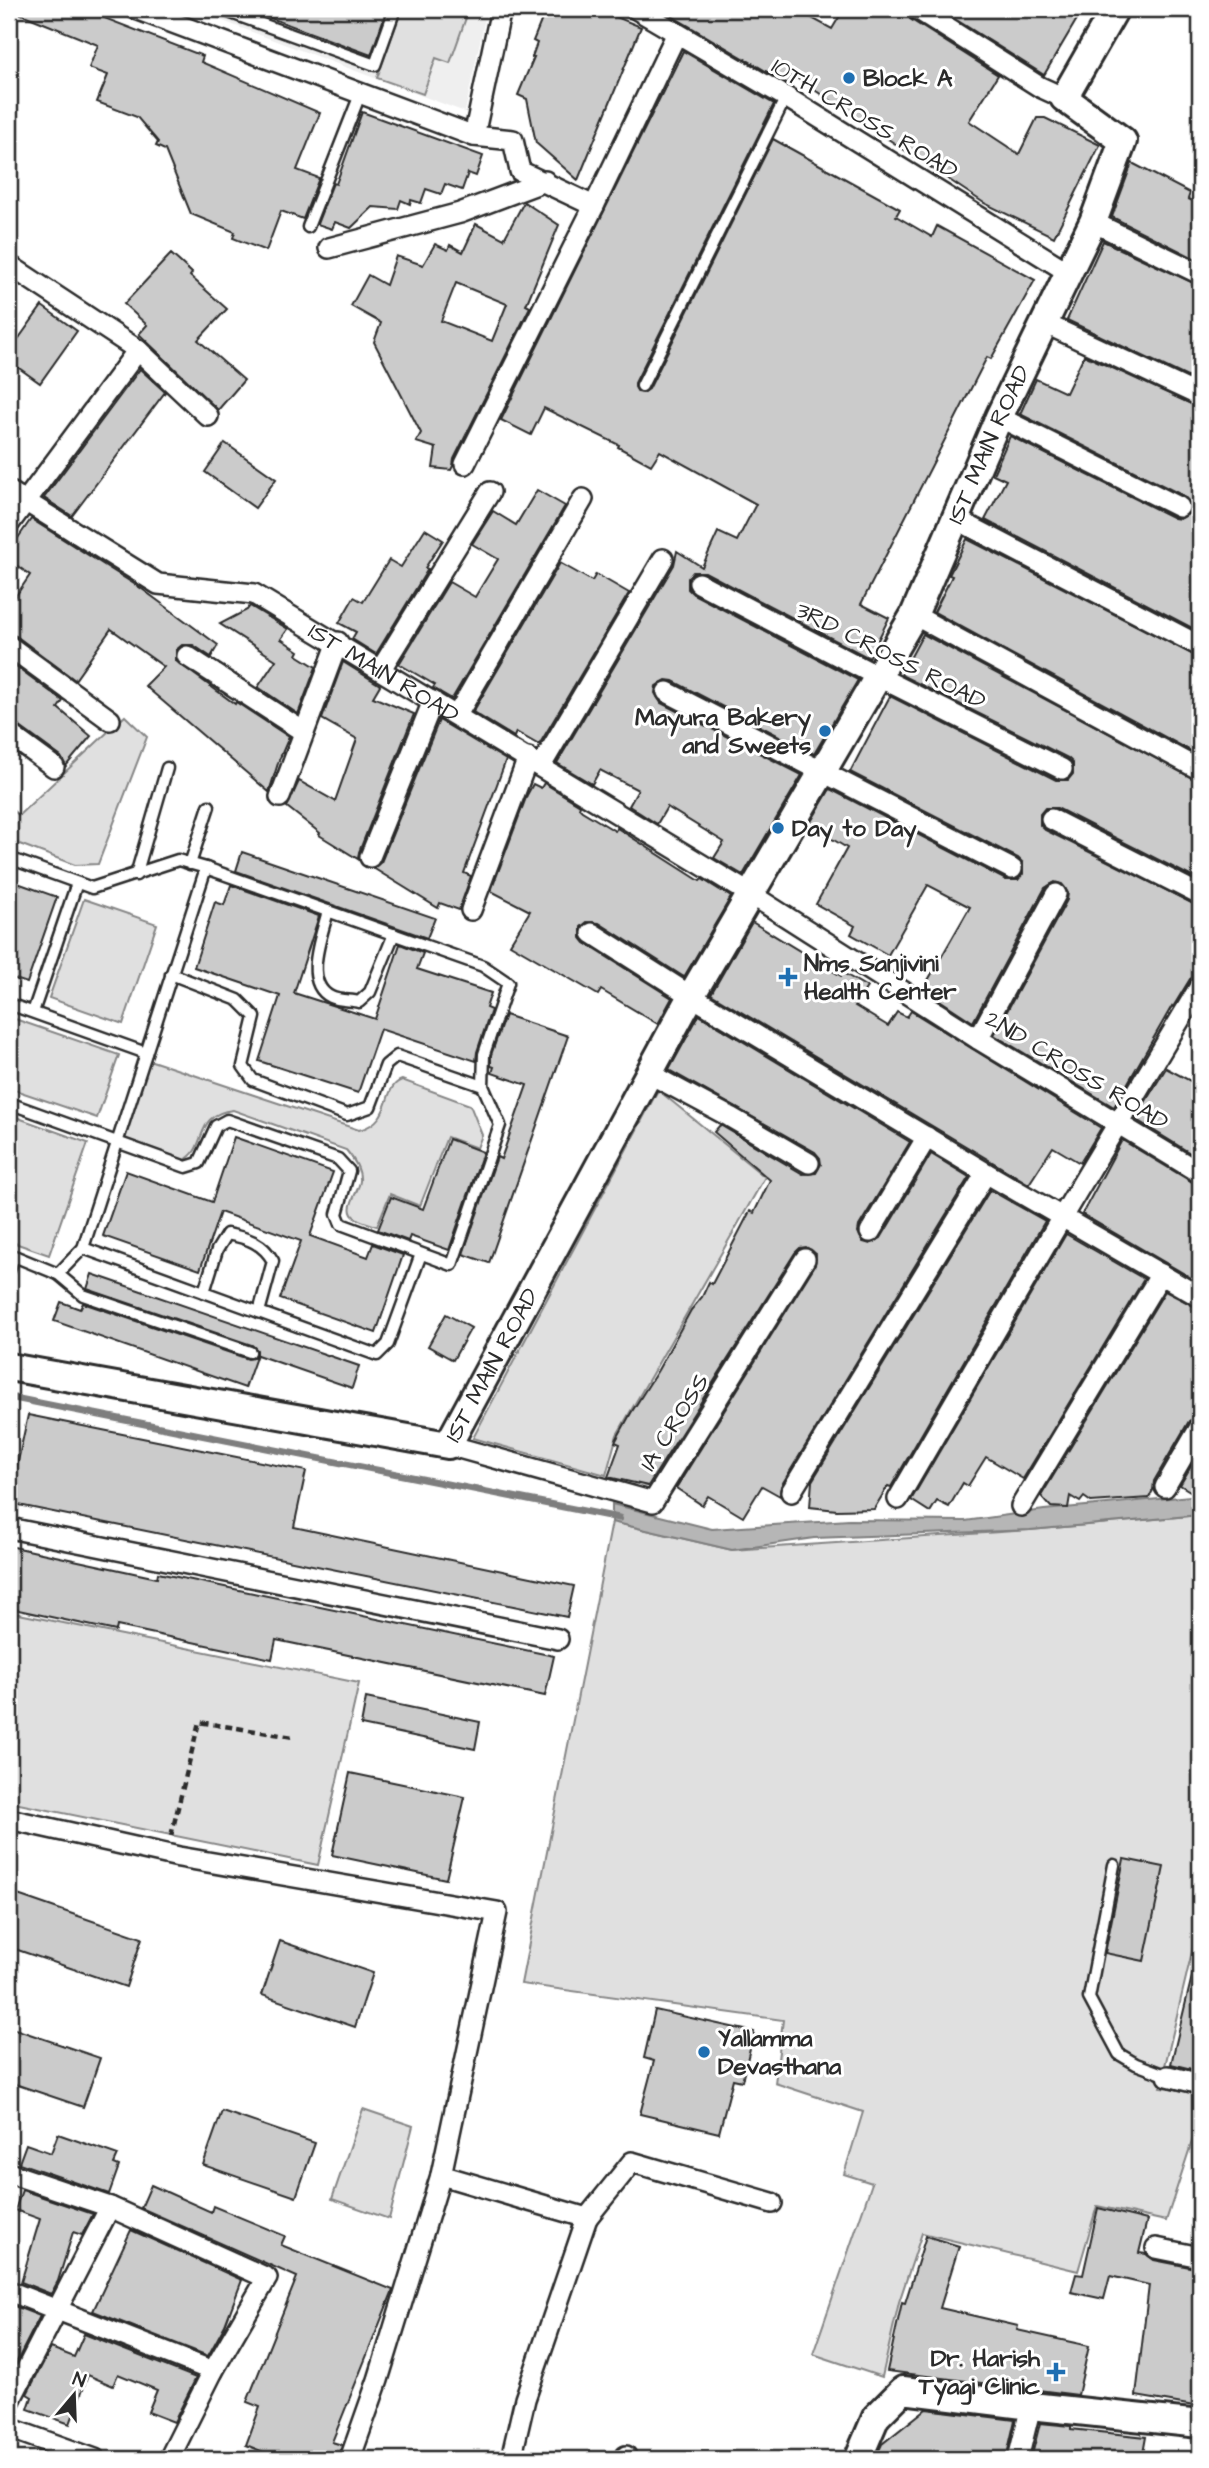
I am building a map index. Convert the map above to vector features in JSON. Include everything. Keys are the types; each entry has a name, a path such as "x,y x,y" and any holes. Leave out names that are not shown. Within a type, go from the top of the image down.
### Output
{"street":[{"path":"136,9 474,136 513,140 520,171 594,206"},
{"path":"474,136 501,9"},
{"name":"10TH CROSS ROAD","path":"636,9 676,35 786,97 1068,272"},
{"path":"917,9 1040,87 1064,98 1115,9"},
{"path":"465,464 676,35"},
{"name":"1ST MAIN ROAD","path":"9,1367 447,1445 691,996 914,615 999,417 1093,222 1123,141 1064,98"},
{"path":"329,248 460,213 545,181"},
{"path":"1093,222 1200,274"},
{"path":"9,265 138,350 208,416"},
{"path":"1044,323 1200,396"},
{"path":"9,524 17,496 138,350"},
{"path":"999,417 1180,508"},
{"path":"381,669 489,492"},
{"name":"1ST MAIN ROAD","path":"17,496 158,584 254,594 338,642 752,895"},
{"path":"457,715 583,499"},
{"path":"956,519 1200,646"},
{"path":"471,909 534,762 663,559"},
{"name":"3RD CROSS ROAD","path":"699,583 1062,769"},
{"path":"914,615 1200,769"},
{"path":"280,797 338,642"},
{"path":"9,646 110,720"},
{"path":"187,656 304,732"},
{"path":"667,692 1012,869"},
{"path":"370,857 433,701"},
{"path":"9,734 54,766"},
{"path":"1051,819 1200,895"},
{"path":"978,1039 1056,894"},
{"name":"2ND CROSS ROAD","path":"752,895 978,1039 1200,1173"},
{"path":"592,933 691,996 986,1173 1200,1297"},
{"path":"898,1499 1200,986"},
{"path":"648,1073 809,1163"},
{"path":"870,1232 927,1137"},
{"path":"791,1492 986,1173"},
{"name":"1A CROSS","path":"447,1445 653,1502 805,1259"},
{"path":"1021,1506 1161,1274"},
{"path":"1165,1487 1200,1427"},
{"path":"9,1528 558,1639"},
{"path":"9,1819 179,1857 496,1912 441,2175 378,2380 350,2459"},
{"path":"1168,2076 1200,2084"},
{"path":"511,2459 525,2399 587,2218 632,2162 772,2203"},
{"path":"9,2173 110,2207 267,2278 213,2371 169,2459"},
{"path":"441,2175 587,2218"},
{"path":"9,2403 110,2207"},
{"path":"1156,2248 1200,2257"},
{"path":"9,2291 213,2371"},
{"path":"858,2459 876,2417 903,2390 1200,2424"},
{"path":"1018,2459 1031,2406"},
{"path":"9,2428 95,2459"}],"lane":[{"path":"220,9 375,65 395,9"},
{"path":"308,227 361,92"},
{"path":"642,386 786,97"},
{"path":"136,875 167,768"},
{"path":"190,864 209,806"},
{"path":"9,859 92,888 178,860 483,966 508,984 484,1054 483,1086 500,1125 452,1265 341,1224 337,1214 349,1171 338,1159 228,1120 216,1126 199,1163 186,1167 9,1103"},
{"path":"58,1274 83,1248 206,868"},
{"path":"33,1012 77,883"},
{"path":"328,911 315,971 316,980 330,997 359,1002 370,992 394,934"},
{"path":"172,974 238,1000 255,1017 243,1066 253,1080 347,1115 370,1107 387,1065 397,1056 483,1086"},
{"path":"9,1004 146,1053"},
{"path":"204,1292 217,1250 227,1234 245,1238 266,1248 274,1261 259,1312"},
{"path":"83,1248 377,1355 388,1344 421,1254"},
{"path":"9,1270 11,1255 58,1274 83,1294 250,1352"},
{"path":"1114,1865 1089,1998 1119,2054 1136,2064 1168,2076"}],"path":[{"path":"170,1839 199,1722 293,1738"}],"shaded area":[{"path":"191,9 487,9 465,112"},
{"path":"402,9 460,9 468,12 450,63 436,58 423,94 377,78"},
{"path":"125,716 147,737 98,864 75,865 9,840 9,808 19,815"},
{"path":"84,899 157,924 123,1024 49,998"},
{"path":"9,1017 119,1055 97,1118 9,1088"},
{"path":"149,1060 359,1130 378,1119 391,1089 402,1080 470,1105 482,1135 477,1148 447,1137 420,1206 390,1194 377,1226 352,1215 351,1206 360,1177 356,1164 346,1150 233,1110 212,1118 196,1148 184,1160 123,1138"},
{"path":"658,1090 765,1177 617,1435 606,1475 473,1438"},
{"path":"10,1115 88,1143 49,1255 9,1241"},
{"path":"1200,1495 1200,1515 1030,1530 814,1538 732,1550 612,1522 612,1504 712,1529 849,1520 965,1521 1044,1510"},
{"path":"1200,1515 1200,1918 1160,2087 1200,2092 1200,2117 1166,2221 1097,2206 1078,2271 922,2233 899,2302 882,2377 813,2354 872,2183 844,2174 863,2112 775,2083 783,2020 521,1984 612,1522 732,1550 1030,1530"},
{"path":"9,1612 359,1683 318,1865 9,1802"},
{"path":"363,2109 413,2126 389,2219 332,2199"}],"building":[{"path":"9,9 96,9 94,14 203,56 201,62 320,113 297,170 319,178 303,219 281,211 266,251 233,238 235,232 191,214 165,150 156,146 158,142 137,117 97,102 108,75 89,68 98,45"},
{"path":"246,9 387,9 371,55"},
{"path":"546,9 597,9 641,27 578,180 536,143 527,99 518,95 534,57 537,43 533,41"},
{"path":"660,9 795,9 832,29 844,9 905,9 910,19 998,75 969,121 1019,154 1037,118 1045,118 1100,145 1054,237 984,203 792,75 788,84"},
{"path":"939,9 1083,9 1044,75"},
{"path":"683,51 774,104 635,383 638,392 643,393 649,389 773,139 900,209 896,216 932,237 937,226 1035,280 991,359 987,357 861,604 889,618 869,658 705,572 693,572 688,578 688,589 693,594 858,680 814,754 673,681 666,680 656,686 655,693 661,703 802,775 743,875 714,858 724,842 667,807 657,824 629,806 638,790 600,770 592,784 557,763 674,565 677,551 702,567 718,532 737,541 756,504 660,451 651,465 618,447 619,445 544,408 531,435 501,420"},
{"path":"362,112 483,156 476,176 468,173 462,190 445,184 441,194 426,189 421,203 411,200 410,204 401,200 398,209 373,207 351,228 335,222 332,229 317,224 333,183 336,184"},
{"path":"1132,163 1190,193 1188,199 1200,204 1200,261 1112,217"},
{"path":"524,202 559,225 526,305 530,307 451,470 433,468 436,448 416,442 421,433 374,342 381,323 351,306 368,275 386,285 396,256 423,265 435,244 448,250 450,245 463,252 476,224 504,239","holes":["456,283 507,304 492,341 441,321"]},
{"path":"1103,241 1200,286 1200,383 1067,320"},
{"path":"171,254 192,273 190,276 227,309 198,340 244,380 218,410 139,334 147,325 124,304"},
{"path":"42,306 77,331 40,383 9,361 9,352"},
{"path":"1084,355 1200,408 1200,632 985,520 1006,480 993,474 1010,436 1174,518 1180,519 1190,513 1191,506 1184,496 1020,414 1036,379 1066,393"},
{"path":"140,369 165,392 72,516 44,498"},
{"path":"225,443 276,479 255,508 205,472"},
{"path":"537,490 565,506 452,699 433,688 435,685 399,664 449,582 475,597 498,559 472,544 493,511 516,525"},
{"path":"31,519 142,589 218,645 211,657 193,645 182,645 176,650 176,661 235,704 236,702 289,737 269,792 145,686 164,667 111,629 75,680 16,636 9,634 9,606 30,575 9,560 9,551"},
{"path":"425,529 443,540 376,654 352,639 356,632 339,623 354,597 363,602 389,560 401,567"},
{"path":"967,539 1200,658 1200,756 934,612"},
{"path":"560,563 592,581 596,574 629,593 539,745 516,732 514,737 473,712"},
{"path":"250,606 288,629 281,639 299,651 297,655 316,667 298,714 258,687 276,660 220,624"},
{"path":"923,634 1200,782 1200,881 1057,808 1045,808 1040,814 1040,825 1045,830 1200,907 1200,974 1190,979 1172,1006 1114,1107 994,1035 1067,900 1068,893 1062,884 1055,882 1045,888 973,1022 923,989 970,907 928,885 888,955 851,934 855,926 816,904 847,848 809,825 830,789 1006,880 1018,880 1023,874 1023,863 1018,858 850,772 890,696 1056,780 1068,780 1073,774 1073,763 1068,758 901,675"},
{"path":"9,661 63,701 58,708 91,736 66,766 61,757 16,724 9,722"},
{"path":"343,662 380,685 373,697 414,714 358,859 319,835 320,833 287,807 299,781 335,801 357,739 322,719"},
{"path":"439,720 506,760 464,873 471,876 459,910 440,903 438,908 373,868 381,862"},
{"path":"544,783 580,805 582,811 615,831 617,828 700,881 702,879 731,897 684,977 599,923 587,922 581,927 581,938 585,943 672,998 658,1024 601,990 598,995 510,944 530,911 491,891 527,795 533,784 541,788"},
{"path":"242,852 435,918 427,938 236,871"},
{"path":"9,880 57,897 27,983 9,977"},
{"path":"231,885 319,916 294,993 375,1019 400,944 423,953 417,969 491,993 486,1008 491,1010 476,1061 380,1029 358,1093 259,1061 280,996 194,967 215,902 224,905"},
{"path":"752,922 841,976 843,973 867,987 855,1006 888,1026 897,1012 907,1017 911,1011 1101,1128 1080,1163 1053,1147 1029,1184 711,994"},
{"path":"505,1015 568,1036 489,1263 463,1254 497,1157 501,1159 527,1085 492,1073 494,1067 491,1066 491,1055"},
{"path":"699,1015 910,1142 859,1226 858,1232 863,1242 870,1244 881,1238 931,1154 969,1177 781,1486 780,1496 762,1486 743,1517 708,1496 702,1505 676,1488 815,1265 816,1254 806,1247 795,1253 648,1486 608,1477 620,1444 615,1442 691,1310 702,1297 709,1282 712,1284 750,1211 754,1213 770,1180 714,1132 720,1125 803,1174 816,1173 821,1164 815,1152 669,1070"},
{"path":"1166,1068 1200,1086 1200,1159 1135,1119"},
{"path":"234,1137 333,1172 310,1236 368,1257 373,1244 403,1255 376,1333 280,1299 301,1241 220,1212 200,1270 103,1236 126,1171 212,1202"},
{"path":"449,1139 483,1152 449,1250 410,1236 408,1241 378,1230 391,1197 423,1209"},
{"path":"1122,1140 1200,1185 1200,1283 1082,1214"},
{"path":"990,1190 1045,1221 891,1487 888,1486 874,1509 837,1510 810,1507 812,1481"},
{"path":"1066,1234 1144,1279 1023,1479 986,1457 968,1486 963,1483 949,1507 937,1501 930,1512 911,1500"},
{"path":"92,1274 359,1366 352,1388 257,1355 257,1350 252,1345 87,1289"},
{"path":"1165,1291 1200,1309 1200,1415 1189,1421 1154,1481 1149,1498 1091,1502 1084,1497 1080,1502 1070,1496 1068,1508 1051,1507 1041,1496"},
{"path":"61,1302 80,1309 83,1303 248,1359 256,1357 245,1388 54,1321"},
{"path":"446,1314 471,1328 453,1360 428,1346"},
{"path":"28,1415 306,1471 294,1527 574,1586 567,1617 9,1503"},
{"path":"1200,1451 1200,1497 1180,1485"},
{"path":"9,1546 157,1578 158,1573 554,1656 545,1696 276,1640 272,1659 117,1626 116,1631 9,1608"},
{"path":"366,1698 480,1722 475,1749 361,1725"},
{"path":"350,1773 465,1797 446,1879 332,1855"},
{"path":"1124,1859 1164,1867 1144,1961 1105,1953"},
{"path":"9,1892 142,1938 126,1987 9,1947"},
{"path":"280,1941 373,1973 355,2027 262,1995"},
{"path":"1193,1972 1200,1973 1200,2071 1171,2064"},
{"path":"655,2010 754,2032 742,2081 733,2079 719,2133 640,2114 654,2061 644,2058"},
{"path":"9,2027 100,2058 83,2107 9,2082"},
{"path":"222,2111 315,2143 296,2197 203,2165"},
{"path":"58,2134 118,2155 114,2164 119,2166 109,2194 19,2163 26,2144 51,2153"},
{"path":"151,2185 211,2212 213,2206 285,2236 281,2245 393,2290 332,2442 342,2445 338,2459 281,2459 246,2445 260,2407 247,2402 297,2277 141,2208"},
{"path":"22,2190 93,2214 82,2235 73,2232 58,2281 51,2294 21,2282 40,2219 15,2210"},
{"path":"1098,2208 1147,2220 1139,2253 1154,2260 1200,2269 1200,2407 1136,2396 1149,2285 1110,2276 1104,2299 1071,2292 1076,2274 1083,2275"},
{"path":"131,2230 242,2280 225,2325 208,2356 93,2311"},
{"path":"926,2236 959,2246 940,2308 1018,2326 1017,2330 1089,2346 1078,2395 887,2371 902,2302 905,2303"},
{"path":"9,2304 40,2316 9,2377"},
{"path":"84,2334 196,2378 174,2422 148,2412 157,2390 118,2374 113,2386 88,2375 70,2424 28,2409 32,2397 27,2394 51,2348 74,2357"},
{"path":"926,2409 1015,2420 1006,2459 875,2459 882,2444"},
{"path":"1040,2423 1146,2437 1142,2459 1031,2459"}],"waterway":[{"path":"9,1397 619,1518"}],"place":[{"name":"Block A","path":"849,78"},
{"name":"Mayura Bakery and Sweets","path":"825,731"},
{"name":"Day to Day","path":"778,828"},
{"name":"Nms Sanjivini Health Center","path":"788,977"},
{"name":"Yallamma Devasthana","path":"704,2052"},
{"name":"Dr. Harish Tyagi Clinic","path":"1056,2372"}]}
